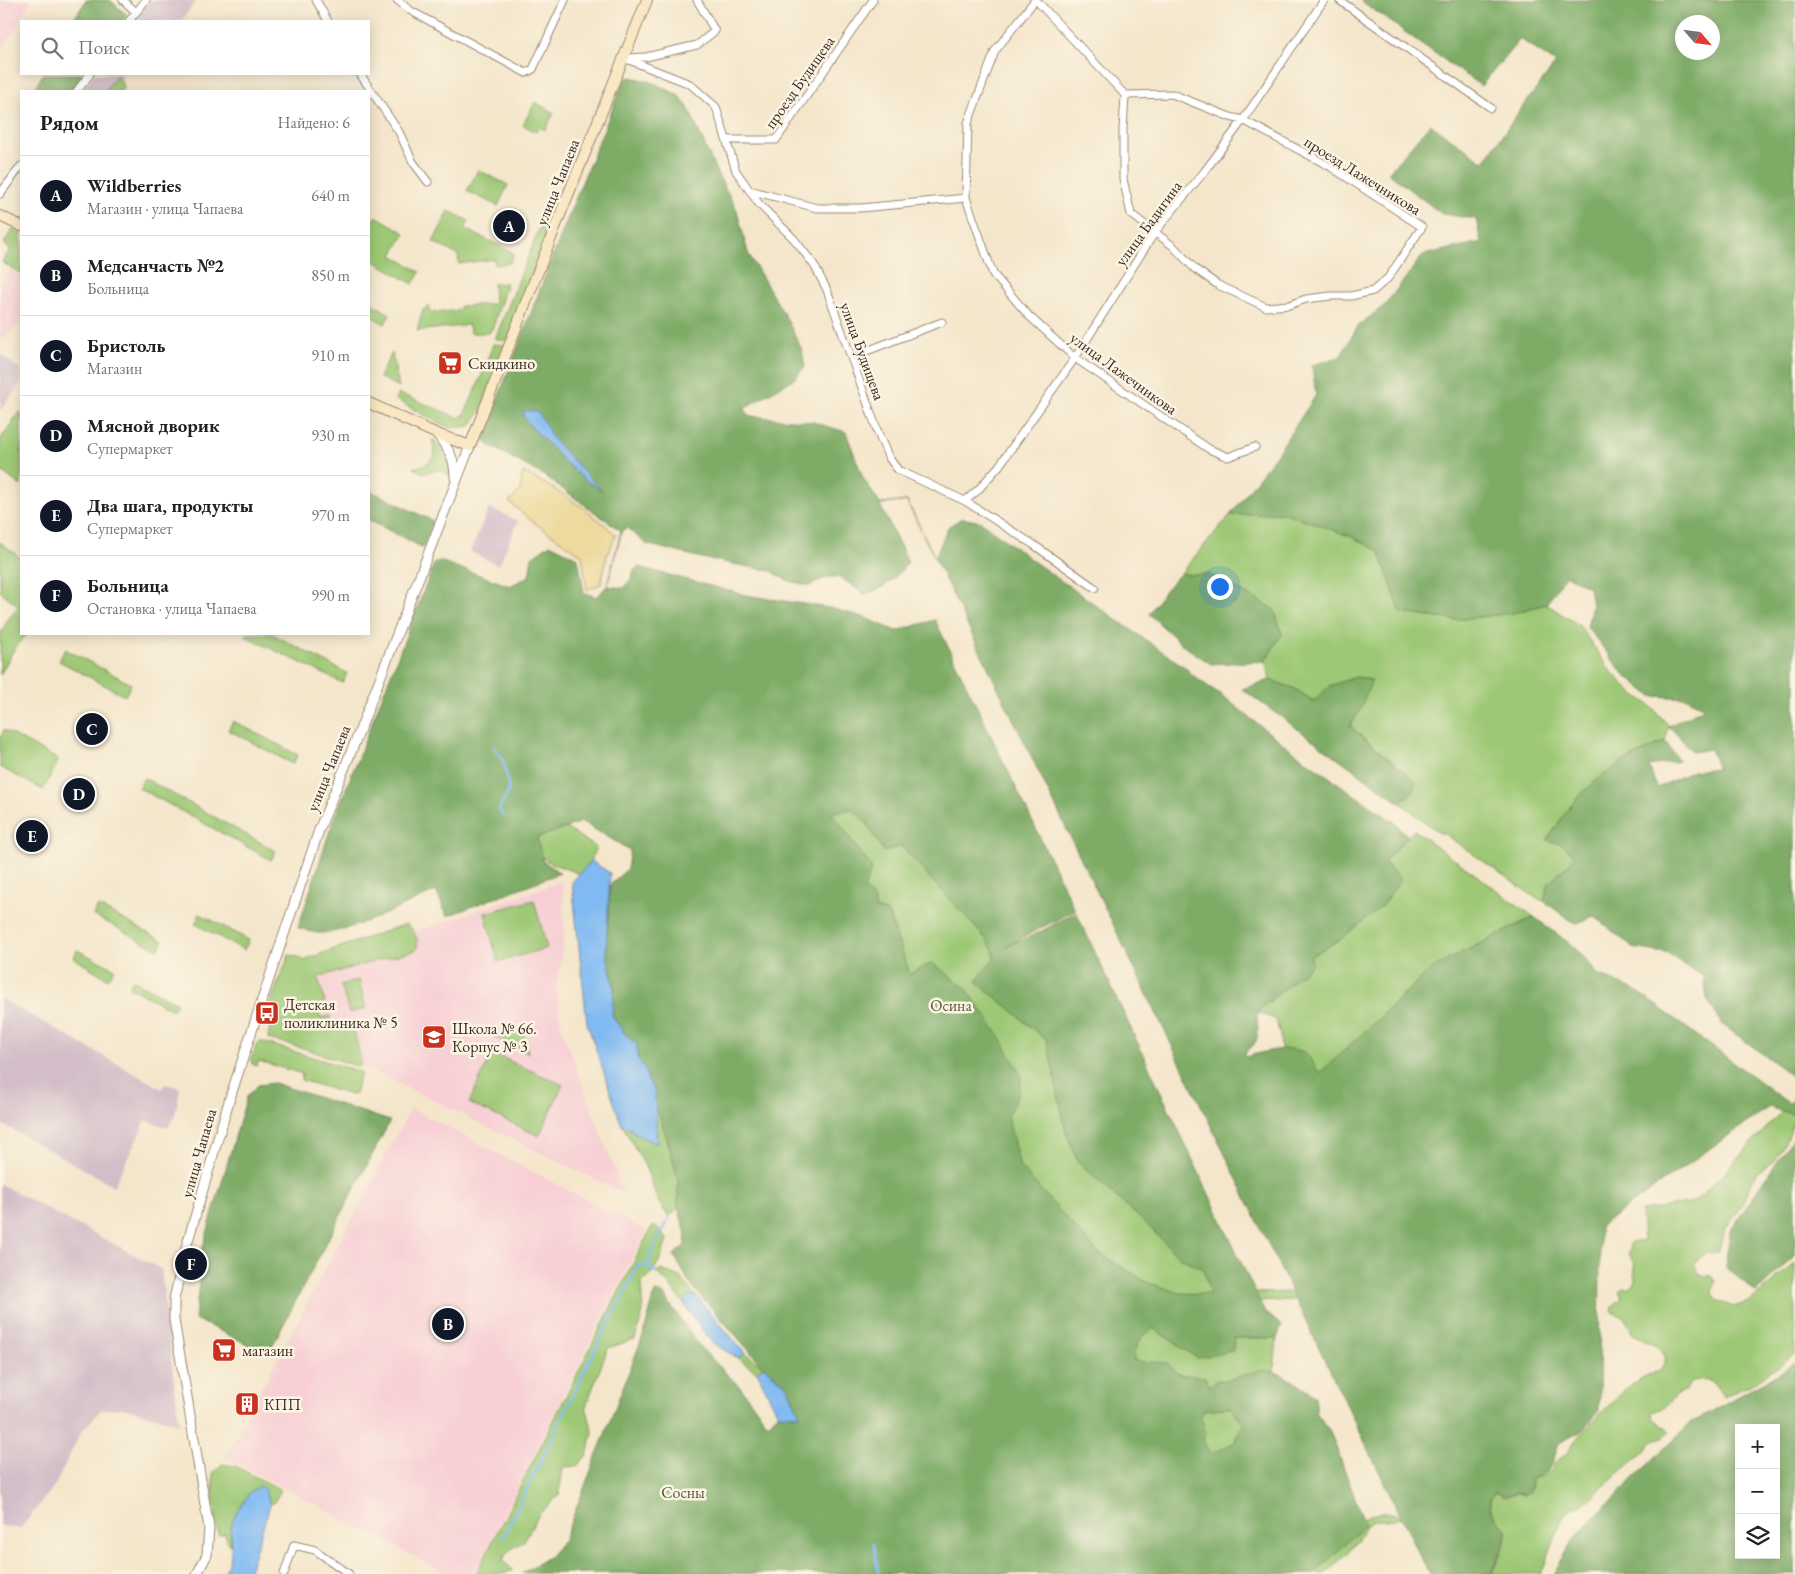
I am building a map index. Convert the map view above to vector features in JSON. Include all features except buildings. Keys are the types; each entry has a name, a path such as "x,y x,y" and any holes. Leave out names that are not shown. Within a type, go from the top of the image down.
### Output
{"main road":[{"name":"улица Чапаева","path":"470,446 562,210 647,0"},
{"path":"0,216 20,226"},
{"path":"370,403 437,434 470,446"}],"street":[{"path":"123,0 136,12"},
{"path":"130,20 146,0"},
{"path":"316,0 327,20"},
{"path":"396,0 411,11 526,73 533,69 565,0"},
{"path":"624,58 646,57 697,45 709,36 715,31 697,0"},
{"name":"проезд Будищева","path":"727,140 776,140 873,0"},
{"path":"1035,0 1125,95"},
{"name":"улица Лажечникова","path":"1035,0 995,51 968,123 966,198 993,274 1029,316 1076,358 1209,450 1228,457 1255,447"},
{"name":"улица Бадигина","path":"965,501 978,490 999,466 1076,358 1155,232 1243,120 1324,0"},
{"path":"1340,0 1491,108"},
{"name":"улица Будищева","path":"624,58 690,84 716,107 736,171 758,204 794,239 814,265 827,290 880,438 889,458 898,470 965,501 1034,545 1095,588"},
{"path":"78,90 89,75"},
{"path":"361,75 399,132 413,162 428,182"},
{"name":"проезд Лажечникова","path":"1172,94 1230,117 1243,120 1331,167 1422,227 1388,278 1373,291 1358,295 1306,299 1289,306 1266,307 1218,285 1195,269 1173,246 1131,214 1123,179 1125,95 1172,94"},
{"path":"0,194 20,167"},
{"path":"749,190 817,208 861,208 966,198"},
{"path":"851,358 942,322"},
{"path":"437,434 452,455 456,484"},
{"name":"улица Чапаева","path":"197,1574 207,1555 209,1528 174,1320 174,1299 187,1244 240,1063 320,830 470,446"},
{"path":"284,1574 294,1545 314,1550 349,1574"}],"shaded area":[{"path":"0,0 31,0 0,54"},
{"path":"151,0 197,0 182,20 134,20"},
{"path":"93,75 123,75 116,90 82,90"},
{"path":"10,270 20,277 20,324 0,341 0,283"},
{"path":"0,354 20,369 20,384 0,411"},
{"path":"489,508 518,521 499,565 470,552"},
{"name":"Школа № 66. Корпус № 3","path":"563,881 564,940 556,988 561,1026 623,1193 373,1071 303,1048 305,972 336,959"},
{"path":"0,998 162,1089 165,1084 180,1088 175,1115 168,1128 146,1120 114,1186 0,1123"},
{"path":"411,1108 646,1231 474,1574 447,1574 225,1457"},
{"path":"0,1184 161,1269 179,1424 123,1408 101,1410 81,1432 55,1485 20,1529 0,1525"}],"green space":[{"path":"86,0 110,0 127,15 123,20 74,20"},
{"path":"1360,0 1795,0 1795,1078 1722,1024 1707,999 1704,977 1666,953 1633,948 1594,916 1575,924 1544,901 1548,884 1575,857 1563,845 1547,840 1573,804 1599,778 1626,761 1665,741 1679,761 1649,766 1657,788 1693,771 1718,768 1710,749 1693,752 1669,726 1704,708 1688,698 1651,696 1622,672 1587,627 1592,606 1589,587 1566,575 1546,604 1513,613 1454,620 1401,613 1379,551 1352,537 1286,513 1230,515 1276,455 1316,395 1312,365 1340,357 1358,326 1385,305 1423,255 1481,242 1476,219 1442,214 1388,173 1430,124 1484,162 1556,63 1520,39 1481,86"},
{"path":"42,75 83,75 72,90 34,90"},
{"path":"117,75 124,87 122,90 106,90"},
{"path":"630,77 649,81 678,95 688,107 717,173 737,210 748,253 788,321 802,350 805,367 794,379 744,408 750,416 813,422 846,432 863,478 880,504 907,501 880,505 908,562 889,582 878,589 864,594 849,583 838,578 826,578 809,586 786,580 771,571 702,558 646,544 627,528 622,530 607,586 621,531 543,475 487,444 483,437 570,212 624,80"},
{"path":"535,102 554,113 545,130 540,127 536,132 523,125"},
{"path":"478,170 508,185 498,206 467,191"},
{"path":"548,207 557,211 507,341 495,339"},
{"path":"449,211 469,221 465,229 514,253 510,263 495,265 494,259 459,264 458,255 433,242"},
{"path":"376,216 405,233 392,255 420,272 413,284 370,259 370,217 373,220"},
{"path":"13,229 20,233 20,273 2,262 10,250 4,243"},
{"path":"507,283 493,327 489,333 470,333 469,325 417,331 423,310 429,306 430,313 460,310 460,306 494,304 493,284"},
{"path":"370,303 390,314 385,324 370,316"},
{"path":"493,344 506,345 480,412 471,426 452,428 440,424 395,399 399,394 458,418 464,415 482,375"},
{"path":"392,353 399,387 379,377"},
{"path":"20,412 20,485 0,470 0,440"},
{"path":"432,439 446,450 451,476 439,470 424,473 413,468 426,464 435,454"},
{"path":"370,490 433,521 423,548 370,521"},
{"path":"907,501 935,558 948,527 962,518 981,522 1037,564 1186,668 1196,678 1228,700 1289,748 1394,822 1408,836 1384,861 1401,880 1382,906 1341,939 1311,956 1312,964 1257,1012 1258,1035 1254,1044 1244,1053 1245,1057 1276,1050 1293,1049 1306,1054 1320,1073 1427,973 1451,958 1534,917 1573,946 1587,960 1597,974 1637,991 1795,1108 1795,1115 1769,1107 1600,1226 1599,1410 1582,1431 1559,1443 1550,1467 1545,1473 1531,1481 1530,1489 1524,1495 1516,1492 1505,1496 1498,1492 1494,1493 1491,1498 1490,1508 1495,1518 1507,1530 1505,1540 1491,1574 1429,1574"},
{"path":"1286,513 1352,537 1379,551 1401,613 1454,620 1513,613 1546,604 1579,625 1609,669 1631,692 1650,705 1669,726 1665,741 1622,762 1563,845 1575,857 1548,884 1544,901 1536,898 1443,833 1440,833 1399,802 1411,794 1416,782 1350,726 1359,712 1356,677 1329,686 1314,701 1293,688 1270,680 1265,661 1282,634 1274,609 1208,574 1191,575 1181,573 1230,515"},
{"path":"0,542 20,557 20,635 26,635 13,651 0,675 0,635 9,618 19,606 0,591"},
{"path":"550,544 578,558 584,593 597,597 607,586 623,588 631,579 634,571 639,567 745,595 830,608 863,617 896,631 935,620 1075,910 1006,946 1036,934 1076,912 1264,1311 1282,1326 1277,1338 1234,1338 1233,1351 1197,1358 1153,1328 1141,1338 1136,1346 1134,1361 1167,1363 1178,1374 1205,1377 1210,1386 1217,1380 1259,1371 1274,1372 1288,1378 1315,1396 1317,1414 1330,1431 1365,1525 1314,1574 522,1573 550,1556 564,1540 644,1333 655,1292 663,1294 701,1348 741,1388 768,1424 778,1414 799,1415 787,1386 763,1366 690,1284 674,1255 685,1245 686,1233 678,1208 678,1179 669,1144 654,1100 655,1091 648,1081 645,1068 638,1059 637,1045 625,1034 612,1016 614,987 606,949 610,885 627,869 630,850 582,822 537,838 543,861 560,873 447,916 436,891 376,918 344,929 317,933 298,928 331,827 435,562 440,561 510,586 529,576 532,557","holes":["851,809 866,822 884,852 901,846 987,940 994,952 994,959 976,981 1047,1040 1066,1132 1078,1163 1141,1219 1179,1257 1204,1270 1210,1294 1179,1293 1146,1282 1097,1252 1020,1167 1007,1115 1017,1098 1022,1077 1000,1037 966,988 932,963 910,974 887,912 875,909 875,900 864,889 872,868 832,813","1230,1407 1244,1424 1235,1442 1211,1454 1202,1442 1206,1434 1201,1417 1203,1410"]},
{"path":"1181,573 1191,575 1208,574 1274,609 1282,634 1265,661 1211,664 1184,646 1149,614 1166,589"},
{"path":"274,635 347,673 343,683 245,636"},
{"path":"65,649 131,684 125,696 59,661"},
{"path":"1356,677 1372,680 1359,712 1350,726 1416,782 1411,794 1399,802 1242,689 1270,680 1293,688 1314,701 1329,686"},
{"path":"233,721 298,755 293,764 228,730"},
{"path":"4,730 59,760 43,790 0,767 0,739"},
{"path":"144,778 276,851 271,860 139,788"},
{"name":"Осина","path":"851,808 866,822 884,851 901,845 987,940 1024,1022 1047,1040 1066,1132 1078,1163 1141,1219 1179,1257 1256,1293 1286,1292 1310,1295 1305,1301 1260,1302 1239,1298 1179,1293 1146,1282 1097,1252 1020,1167 910,974 888,912 875,909 875,900 864,889 832,813"},
{"path":"564,827 596,847 591,861 580,874 550,863 536,852 486,830"},
{"path":"1414,830 1534,917 1451,958 1427,973 1320,1074 1305,1054 1281,1050 1280,1034 1275,1019 1257,1012 1312,964 1311,956 1341,939 1384,861"},
{"path":"534,900 547,948 498,962 485,913"},
{"path":"98,906 163,941 158,950 93,915"},
{"path":"200,914 249,940 244,950 195,924"},
{"path":"406,924 416,936 418,943 416,950 318,977 325,1002 318,1005 320,1018 330,1016 333,1031 350,1027 354,1029 361,1063 359,1067 303,1048 268,1039 274,1013 271,1010 271,1001 289,955 299,957 305,961"},
{"path":"77,950 115,969 108,979 74,958"},
{"path":"133,980 177,1003 173,1010 129,987"},
{"path":"359,980 366,1008 349,1013 341,985"},
{"path":"637,1028 678,1179 678,1208 669,1217 659,1203 645,1166 621,1123 642,1138 657,1143"},
{"path":"522,1029 528,1053 492,1036"},
{"path":"258,1042 361,1072 355,1094 351,1095 301,1080 302,1074 259,1061 257,1066 252,1064 251,1059"},
{"path":"492,1053 563,1085 539,1136 469,1103"},
{"path":"274,1083 390,1121 268,1354 195,1319 203,1247 247,1096 258,1085"},
{"path":"1795,1097 1795,1119 1790,1133 1775,1160 1756,1173 1743,1203 1724,1231 1718,1252 1704,1254 1694,1263 1699,1273 1705,1277 1711,1275 1715,1280 1713,1294 1719,1301 1733,1307 1749,1302 1795,1263 1795,1355 1749,1386 1724,1396 1711,1380 1696,1381 1690,1384 1685,1391 1679,1392 1664,1408 1652,1412 1653,1418 1669,1431 1666,1435 1653,1441 1645,1451 1581,1506 1572,1508 1563,1518 1541,1574 1492,1574 1506,1541 1508,1530 1496,1518 1491,1508 1491,1498 1494,1493 1505,1497 1516,1493 1526,1494 1531,1488 1532,1481 1535,1478 1544,1476 1551,1470 1591,1423 1631,1384 1660,1370 1665,1363 1665,1356 1658,1347 1634,1334 1625,1319 1612,1310 1613,1306 1622,1298 1619,1292 1623,1288 1630,1288 1636,1282 1634,1262 1629,1254 1630,1243 1643,1241 1641,1211 1694,1202 1724,1173"},
{"path":"1795,1135 1795,1256 1756,1292 1725,1267 1730,1231"},
{"path":"654,1226 667,1239 661,1258 641,1283 643,1312 635,1339 608,1348 586,1406 593,1433 587,1455 577,1466 563,1467 559,1495 539,1514 524,1541 507,1552 503,1560 513,1570 504,1574 476,1574 651,1228"},
{"path":"661,1270 680,1277 696,1296 688,1296 683,1303 668,1283 656,1272"},
{"path":"1153,1328 1197,1358 1234,1338 1277,1338 1274,1372 1260,1371 1226,1381 1217,1380 1210,1386 1205,1378 1178,1374 1167,1363 1134,1362 1136,1346"},
{"path":"745,1353 763,1366 757,1372 738,1358"},
{"path":"1795,1364 1795,1574 1553,1574 1577,1535 1688,1425"},
{"path":"1230,1407 1244,1424 1235,1442 1211,1455 1201,1433 1200,1422 1203,1410"},
{"path":"222,1464 235,1466 281,1490 270,1505 268,1497 247,1498 240,1508 232,1527 231,1546 225,1534 218,1535 213,1494 213,1473"},
{"path":"1403,1512 1405,1520 1398,1517 1396,1520 1370,1522 1347,1552 1324,1574 1292,1574 1367,1516 1379,1513 1398,1515"}],"sand":[{"path":"523,472 572,500 616,535 607,555 601,584 587,590 582,555 536,524 509,502 520,491"}],"water":[{"path":"522,411 536,411 553,439 602,491 584,479 565,462 526,421"},
{"path":"591,861 610,873 606,949 614,987 612,1016 625,1034 637,1045 638,1059 645,1068 648,1081 655,1091 657,1144 643,1138 621,1123 587,1023 572,882"},
{"path":"688,1296 696,1296 745,1353 738,1358 712,1343 683,1303"},
{"path":"763,1366 787,1386 800,1415 778,1414 757,1372"},
{"path":"260,1486 265,1490 270,1505 248,1574 224,1574 231,1554 231,1528 234,1516 249,1493"}],"waterway":[{"path":"494,748 501,756 505,767 509,790 499,809 503,817"},
{"path":"656,1272 649,1267 649,1260 669,1217"},
{"path":"503,1538 609,1321 639,1264 649,1267"},
{"path":"873,1544 879,1574"}],"place":[{"name":"Wildberries","path":"509,226"},
{"name":"Скидкино","path":"450,363"},
{"name":"Бристоль","path":"92,729"},
{"name":"Мясной дворик","path":"79,794"},
{"name":"Два шага, продукты","path":"32,836"},
{"name":"Детская поликлиника № 5","path":"267,1013"},
{"name":"Школа № 66. Корпус № 3","path":"434,1037"},
{"name":"Больница","path":"191,1264"},
{"name":"Медсанчасть №2","path":"448,1324"},
{"name":"магазин","path":"224,1350"},
{"name":"КПП","path":"247,1404"}],"park label":[{"name":"Сосны","path":"683,1492"}]}
